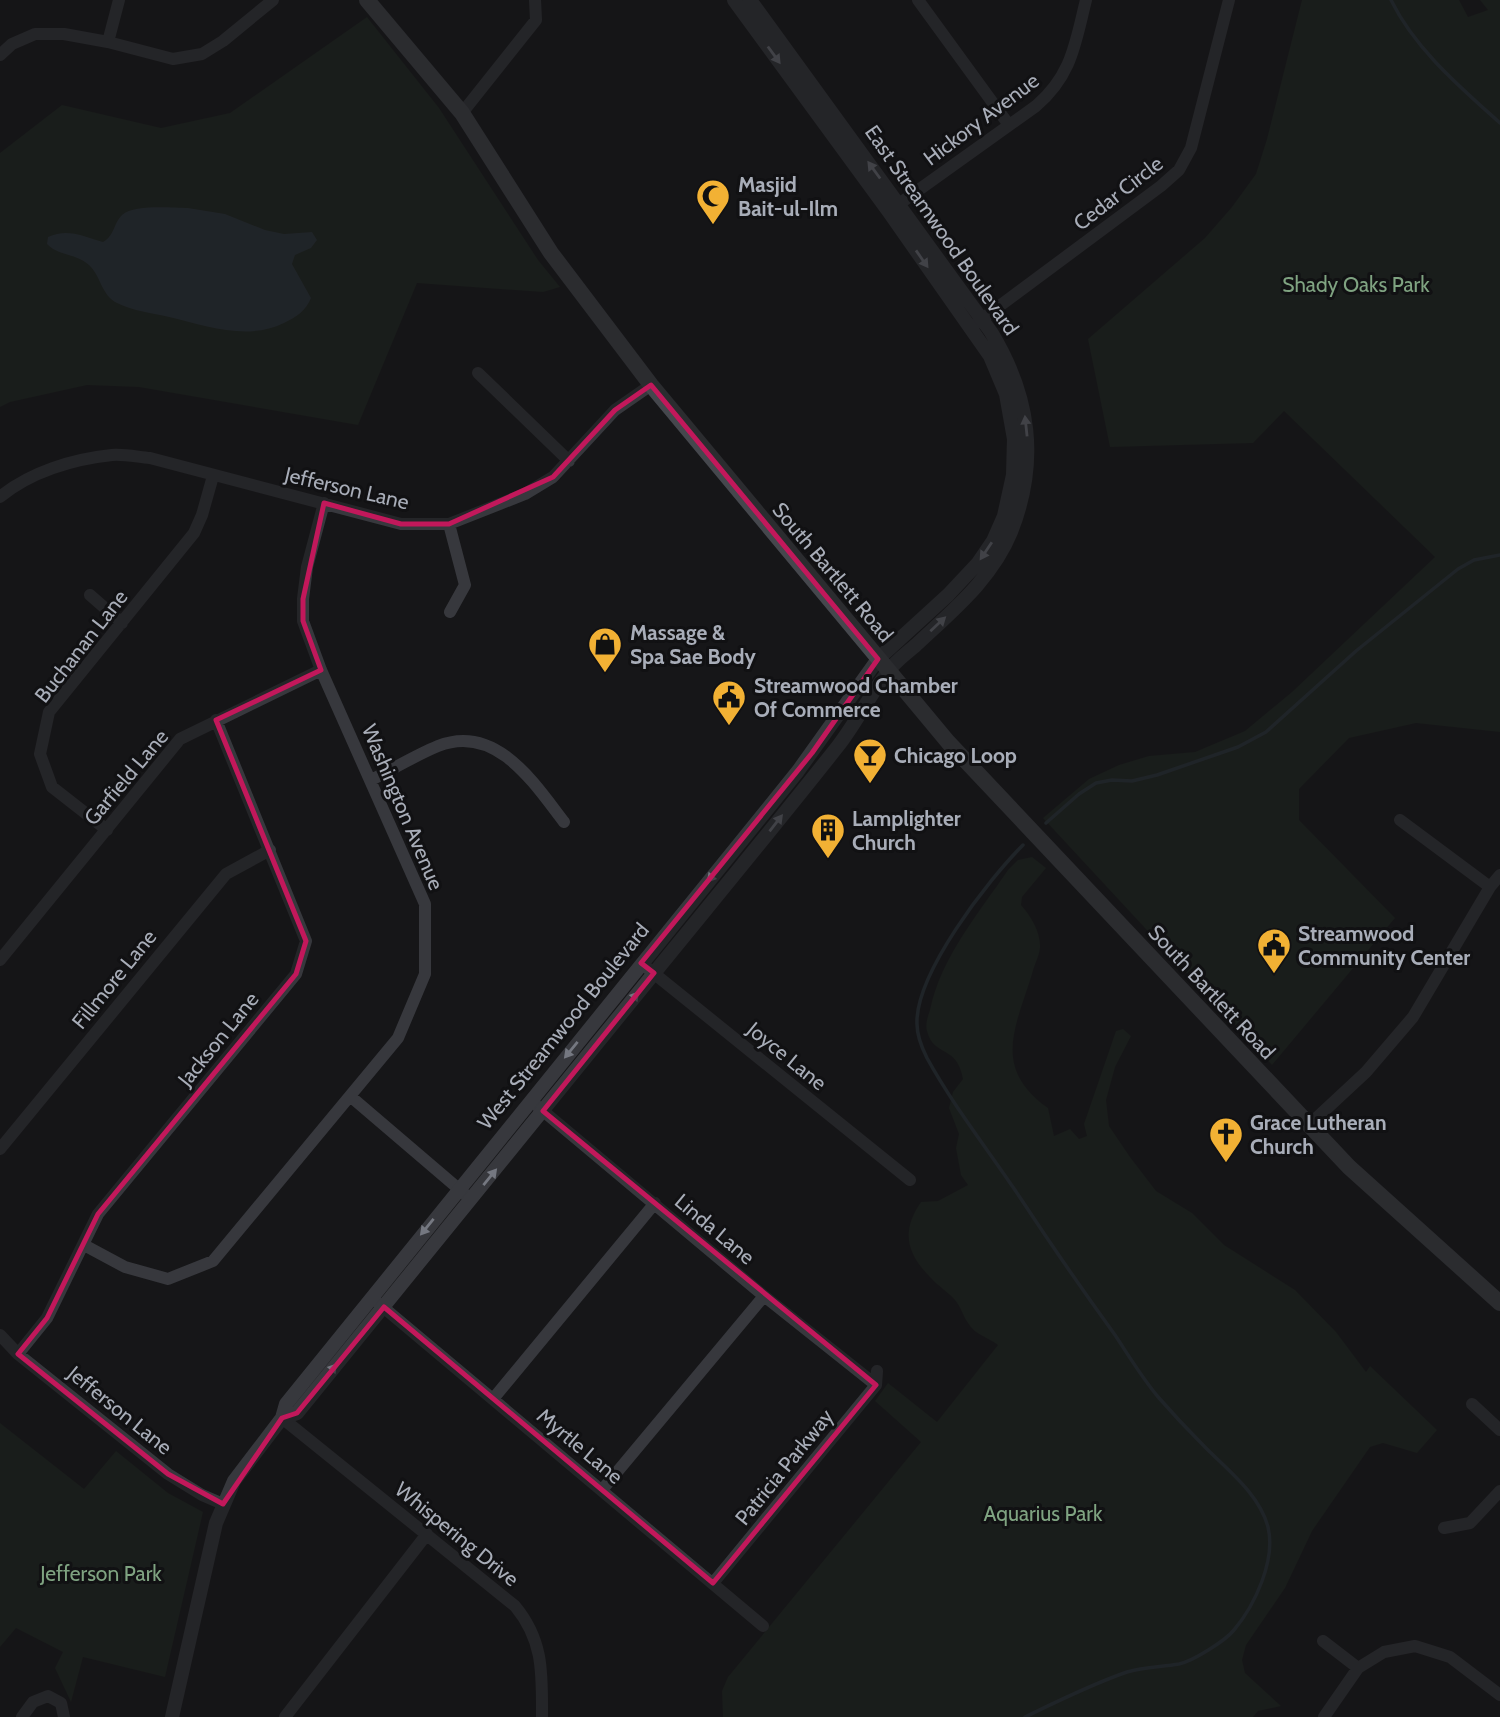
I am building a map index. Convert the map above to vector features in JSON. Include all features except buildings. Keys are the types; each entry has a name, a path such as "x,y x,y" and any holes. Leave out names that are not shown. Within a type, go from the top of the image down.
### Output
{"main road":[{"name":"South Bartlett Road","path":"367,0 462,113 551,253 651,385 956,751 1349,1167 1500,1303"}],"street":[{"path":"108,42 119,0"},
{"path":"0,55 12,44 36,34 64,34 108,42 173,59 202,54 223,41 273,0"},
{"path":"462,113 537,20 535,0"},
{"name":"East Streamwood Boulevard","path":"734,0 894,208"},
{"name":"East Streamwood Boulevard","path":"750,0 976,323 1003,353 1023,402 1028,450 1025,482 1019,508 1003,550 979,583 883,665"},
{"name":"Hickory Avenue","path":"894,208 1045,98 1062,79 1086,0"},
{"name":"Cedar Circle","path":"976,323 1179,170 1191,148 1229,0"},
{"path":"920,1 1009,125"},
{"path":"478,373 569,461"},
{"name":"Jefferson Lane","path":"0,497 15,484 62,465 113,454 150,458 401,524 449,524 525,494 552,477 615,410 651,385"},
{"name":"Buchanan Lane","path":"107,830 52,787 40,754 49,712 194,533 213,475"},
{"name":"Washington Avenue","path":"84,1245 125,1267 168,1279 213,1261 398,1038 425,974 425,904 321,670 303,621 307,567 324,503"},
{"path":"449,524 464,585 450,612"},
{"path":"90,595 122,623"},
{"name":"West Streamwood Boulevard","path":"172,1717 216,1523 223,1504 248,1461 282,1418 286,1404 883,665"},
{"name":"West Streamwood Boulevard","path":"282,1418 297,1413 838,747 865,710 883,665"},
{"name":"Garfield Lane","path":"0,960 180,739 216,719 321,670"},
{"name":"Jackson Lane","path":"18,1354 47,1318 98,1214 296,974 306,941 216,719"},
{"path":"371,780 441,745 477,740 499,750 508,758 534,783 564,822"},
{"path":"1400,820 1490,887"},
{"name":"Fillmore Lane","path":"0,1149 226,874 270,850"},
{"path":"1309,1125 1366,1072 1413,1017 1490,887 1500,875"},
{"name":"Joyce Lane","path":"641,962 910,1180"},
{"path":"350,1096 471,1199"},
{"name":"Linda Lane","path":"531,1100 764,1296 876,1378"},
{"path":"493,1399 655,1203"},
{"path":"602,1490 764,1296"},
{"name":"Myrtle Lane","path":"371,1297 762,1626"},
{"name":"Jefferson Lane","path":"0,1335 18,1354 168,1474 202,1495 223,1504"},
{"name":"Patricia Parkway","path":"713,1583 876,1378"},
{"path":"1472,1404 1500,1430"},
{"name":"Whispering Drive","path":"282,1418 500,1592 525,1618 532,1629 541,1664 542,1717"},
{"path":"1444,1528 1471,1523 1500,1491"},
{"path":"285,1717 427,1534"},
{"path":"1323,1641 1358,1668"},
{"path":"1324,1717 1358,1668 1384,1652 1415,1646 1450,1657 1500,1695"},
{"path":"22,1717 33,1702 48,1696 61,1703 64,1717"}],"highlighted area":[{"path":"651,385 878,659 812,753 641,963 654,973 543,1111 876,1385 713,1583 384,1307 297,1413 282,1418 223,1504 168,1474 18,1354 47,1318 98,1214 296,974 306,941 216,720 321,670 303,621 303,599 324,503 401,524 449,524 553,477 615,410"}],"green space":[{"name":"Shady Oaks Park","path":"1302,0 1459,0 1468,17 1488,10 1480,0 1500,0 1500,732 1416,723 1349,738 1299,789 1299,820 1395,918 1272,1065 1043,818 1089,779 1119,765 1149,756 1195,752 1245,731 1292,692 1435,557 1284,411 1253,443 1110,447 1088,339 1205,238 1256,174"},
{"path":"367,17 439,108 538,260 560,287 543,292 417,283 358,425 139,387 87,385 10,402 0,407 0,153 62,105 161,128 230,113"},
{"name":"Aquarius Park","path":"1032,857 1046,868 1022,897 1021,905 1035,925 1040,948 1015,1030 1014,1063 1019,1078 1048,1108 1054,1136 1070,1129 1079,1139 1087,1136 1084,1124 1116,1031 1123,1029 1131,1036 1115,1067 1106,1100 1109,1126 1156,1191 1192,1213 1224,1245 1295,1290 1336,1332 1366,1372 1370,1366 1437,1430 1417,1453 1383,1443 1370,1447 1312,1531 1285,1588 1246,1645 1242,1660 1245,1673 1281,1706 1258,1711 1253,1717 723,1717 722,1691 728,1677 921,1442 875,1401 888,1383 937,1422 998,1345 971,1327 955,1300 923,1269 912,1251 909,1232 921,1202 938,1201 968,1185 961,1175 956,1148 959,1134 949,1108 953,1092 963,1079 956,1061 935,1045 926,1028 935,991 962,936 1008,870 1018,860"},
{"name":"Jefferson Park","path":"0,1423 84,1489 116,1451 168,1493 203,1512 165,1677 83,1657 71,1702 55,1668 63,1652 16,1628 0,1647"}],"shaded area":[{"path":"188,208 225,214 265,230 284,234 312,232 317,240 311,248 295,255 292,264 311,298 309,303 296,316 270,328 241,331 212,328 123,306 112,300 89,265 47,244 48,237 62,233 103,242 110,236 119,218 135,209"}],"waterway":[{"path":"1391,0 1425,51 1500,123"},
{"path":"1046,823 1096,783 1112,780 1132,781 1157,775 1238,747 1266,732 1356,651 1458,569 1474,560 1500,555"},
{"path":"1023,845 991,881 940,955 920,1003 917,1024 922,1046 962,1114 1147,1383 1250,1492 1264,1515 1270,1540 1266,1568 1256,1595 1242,1620 1216,1645 1179,1664 1133,1670 1114,1677 1025,1717"}],"place":[{"name":"Masjid Bait-ul-Ilm","path":"713,226"},
{"name":"Massage & Spa Sae Body","path":"605,674"},
{"name":"Streamwood Chamber Of Commerce","path":"729,727"},
{"name":"Chicago Loop","path":"870,785"},
{"name":"Lamplighter Church","path":"828,860"},
{"name":"Streamwood Community Center","path":"1274,975"},
{"name":"Grace Lutheran Church","path":"1226,1164"}]}
